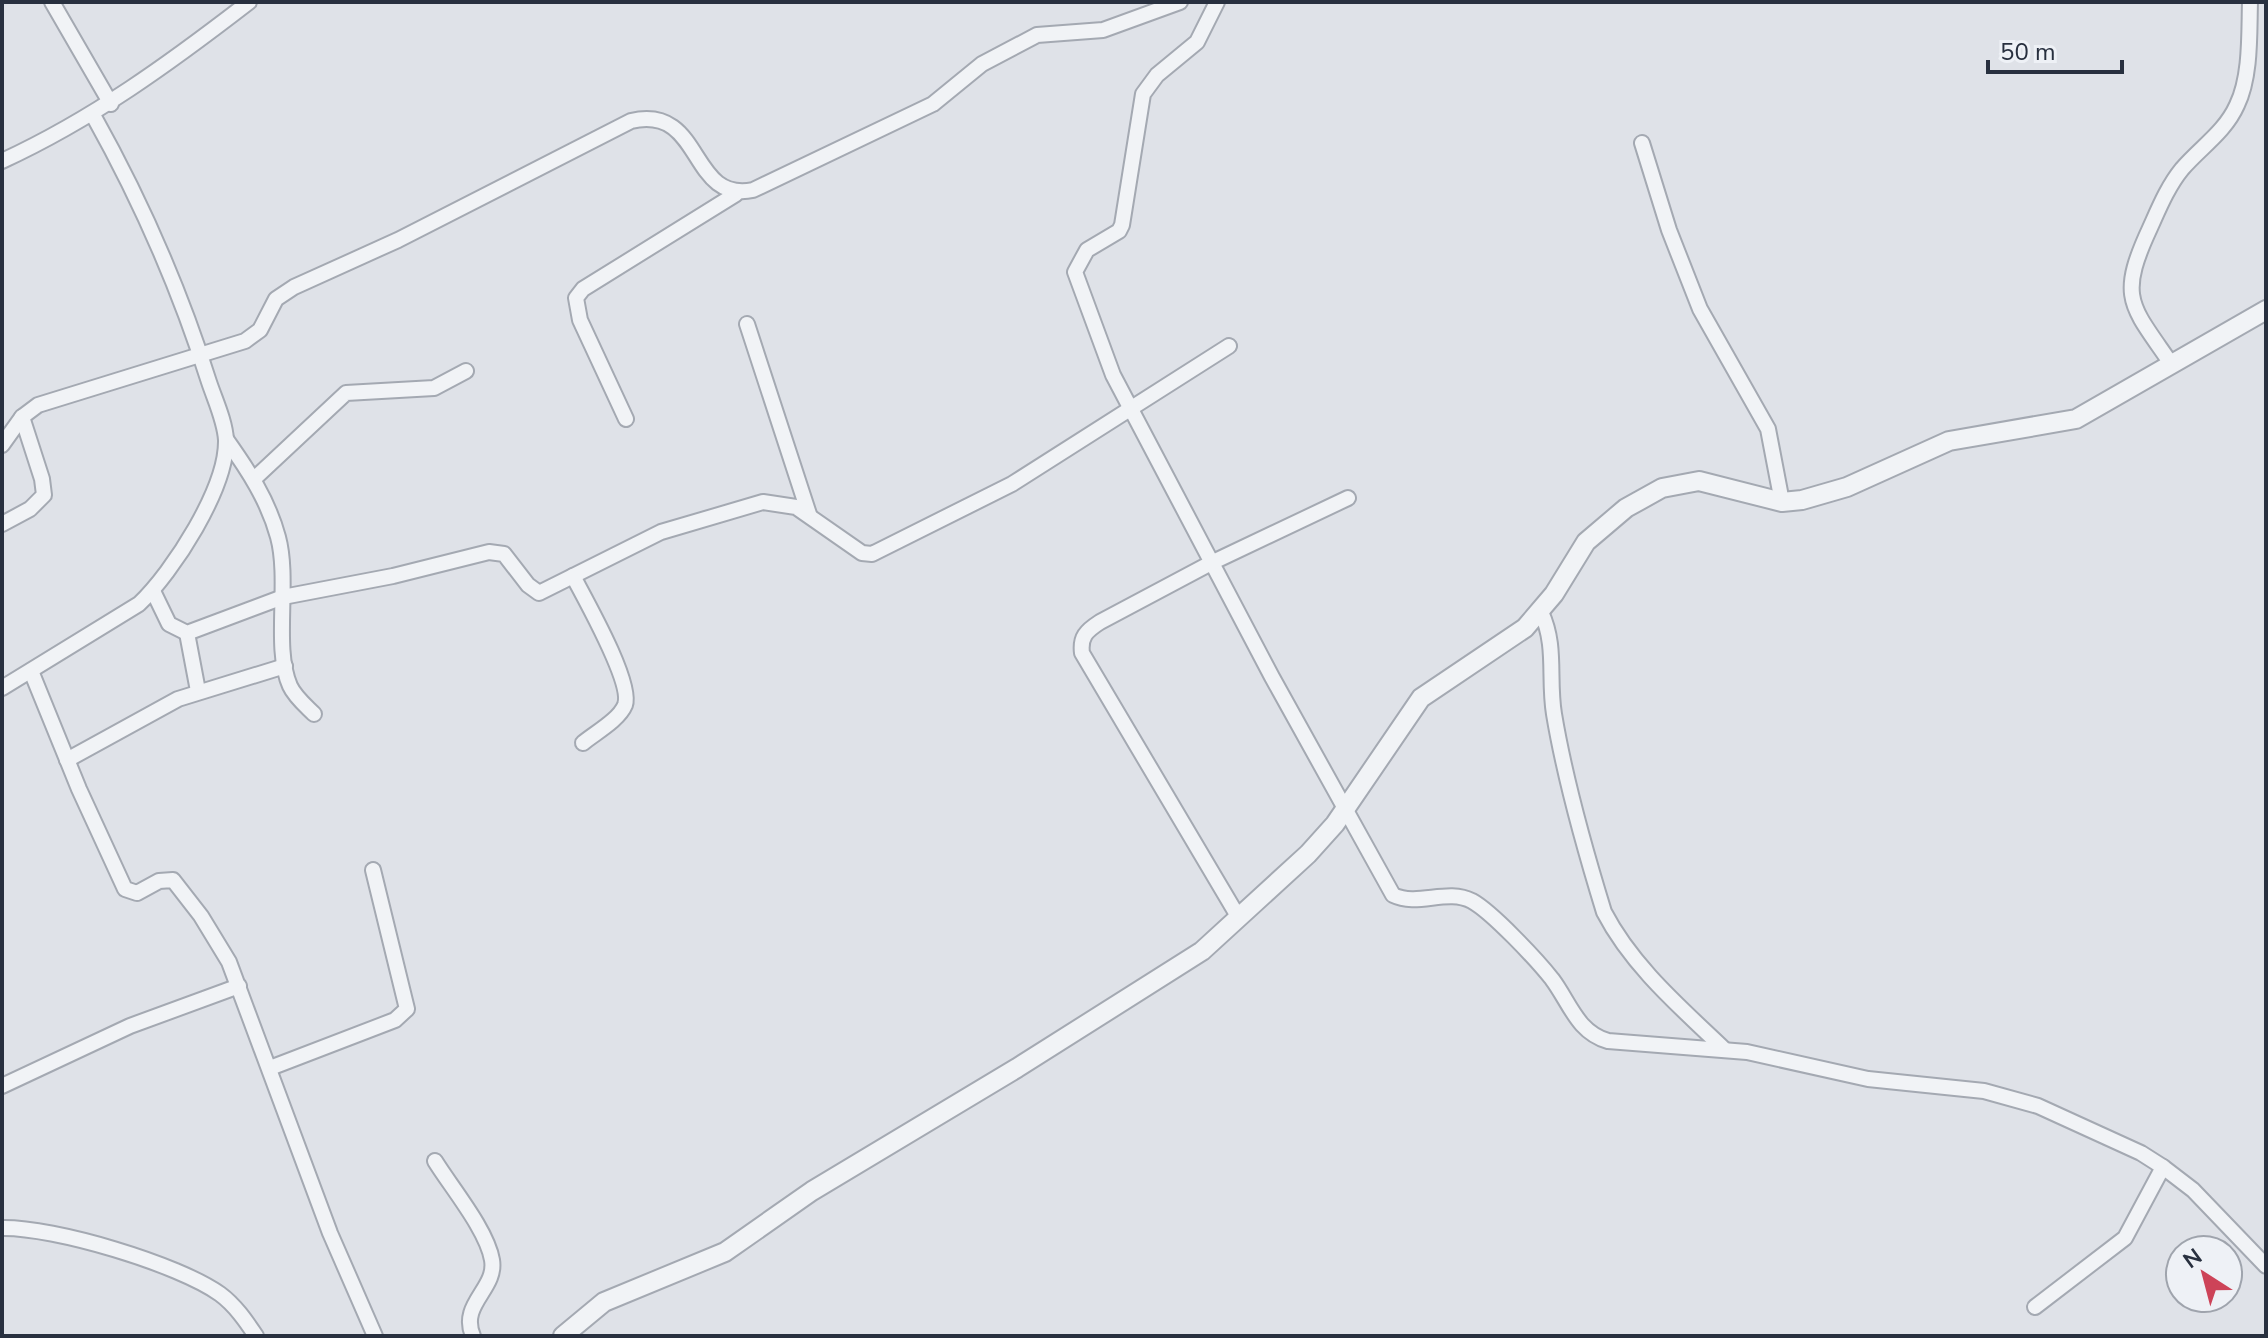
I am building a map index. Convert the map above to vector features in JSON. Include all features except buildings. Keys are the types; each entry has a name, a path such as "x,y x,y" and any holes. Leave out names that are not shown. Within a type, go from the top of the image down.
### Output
{"street":[{"path":"52,2 111,104"},
{"path":"2,161 111,104 249,2"},
{"path":"626,419 580,320 576,298 583,289 736,194 753,190 933,104 982,64 1037,35 1103,30 1180,2"},
{"path":"1217,2 1197,42 1157,75 1143,94 1122,225 1119,231 1087,250 1076,264 1077,280 1090,321 1131,409 1211,563 1393,895 1404,901 1448,896 1473,901 1538,962 1581,1026 1592,1037 1608,1041 1724,1049 1868,1079 2006,1096 2141,1153 2193,1190 2266,1266"},
{"path":"2172,365 2141,320 2130,283 2132,265 2171,184 2226,126 2238,103 2244,85 2250,2"},
{"path":"93,115 137,198 201,355 226,439 254,479 278,538 285,666 290,686 314,714"},
{"path":"2,445 22,417 57,398 201,355 253,336 276,299 294,287 410,234 631,121 651,116 668,121 715,182 736,194"},
{"path":"1642,143 1669,230 1700,309 1768,429 1782,502"},
{"path":"563,1336 604,1302 725,1252 812,1191 1179,967 1239,918 1308,854 1347,809 1421,698 1435,685 1508,641 1541,612 1598,528 1662,488 1699,481 1782,502 1847,487 1949,441 2076,419 2266,310"},
{"path":"747,324 809,514"},
{"path":"153,591 169,624 187,633 283,597 496,551 510,560 533,591 547,590 661,532 763,502 786,504 809,514 854,548 872,554 1012,484 1229,346"},
{"path":"254,479 346,393 434,388 466,371"},
{"path":"2,524 30,509 44,495 42,479 22,417"},
{"path":"2,688 139,604 153,591 190,540 221,469 226,439"},
{"path":"1239,918 1082,653 1081,641 1088,630 1100,622 1211,563 1348,498"},
{"path":"573,576 605,641 625,693 625,705 615,717 583,743"},
{"path":"1541,612 1552,642 1551,692 1557,734 1604,912 1613,931 1654,981 1724,1049"},
{"path":"187,633 198,691"},
{"path":"67,760 137,719 198,691 285,666"},
{"path":"31,671 125,889 137,893 165,879 180,886 221,946 239,986 330,1233 375,1336"},
{"path":"270,1068 395,1020 407,1009 373,870"},
{"path":"2,1086 130,1026 239,986"},
{"path":"435,1161 482,1236 493,1262 491,1276 469,1315 473,1336"},
{"path":"2035,1307 2125,1238 2163,1167"},
{"path":"2,1228 68,1235 192,1279 220,1294 256,1336"}]}
